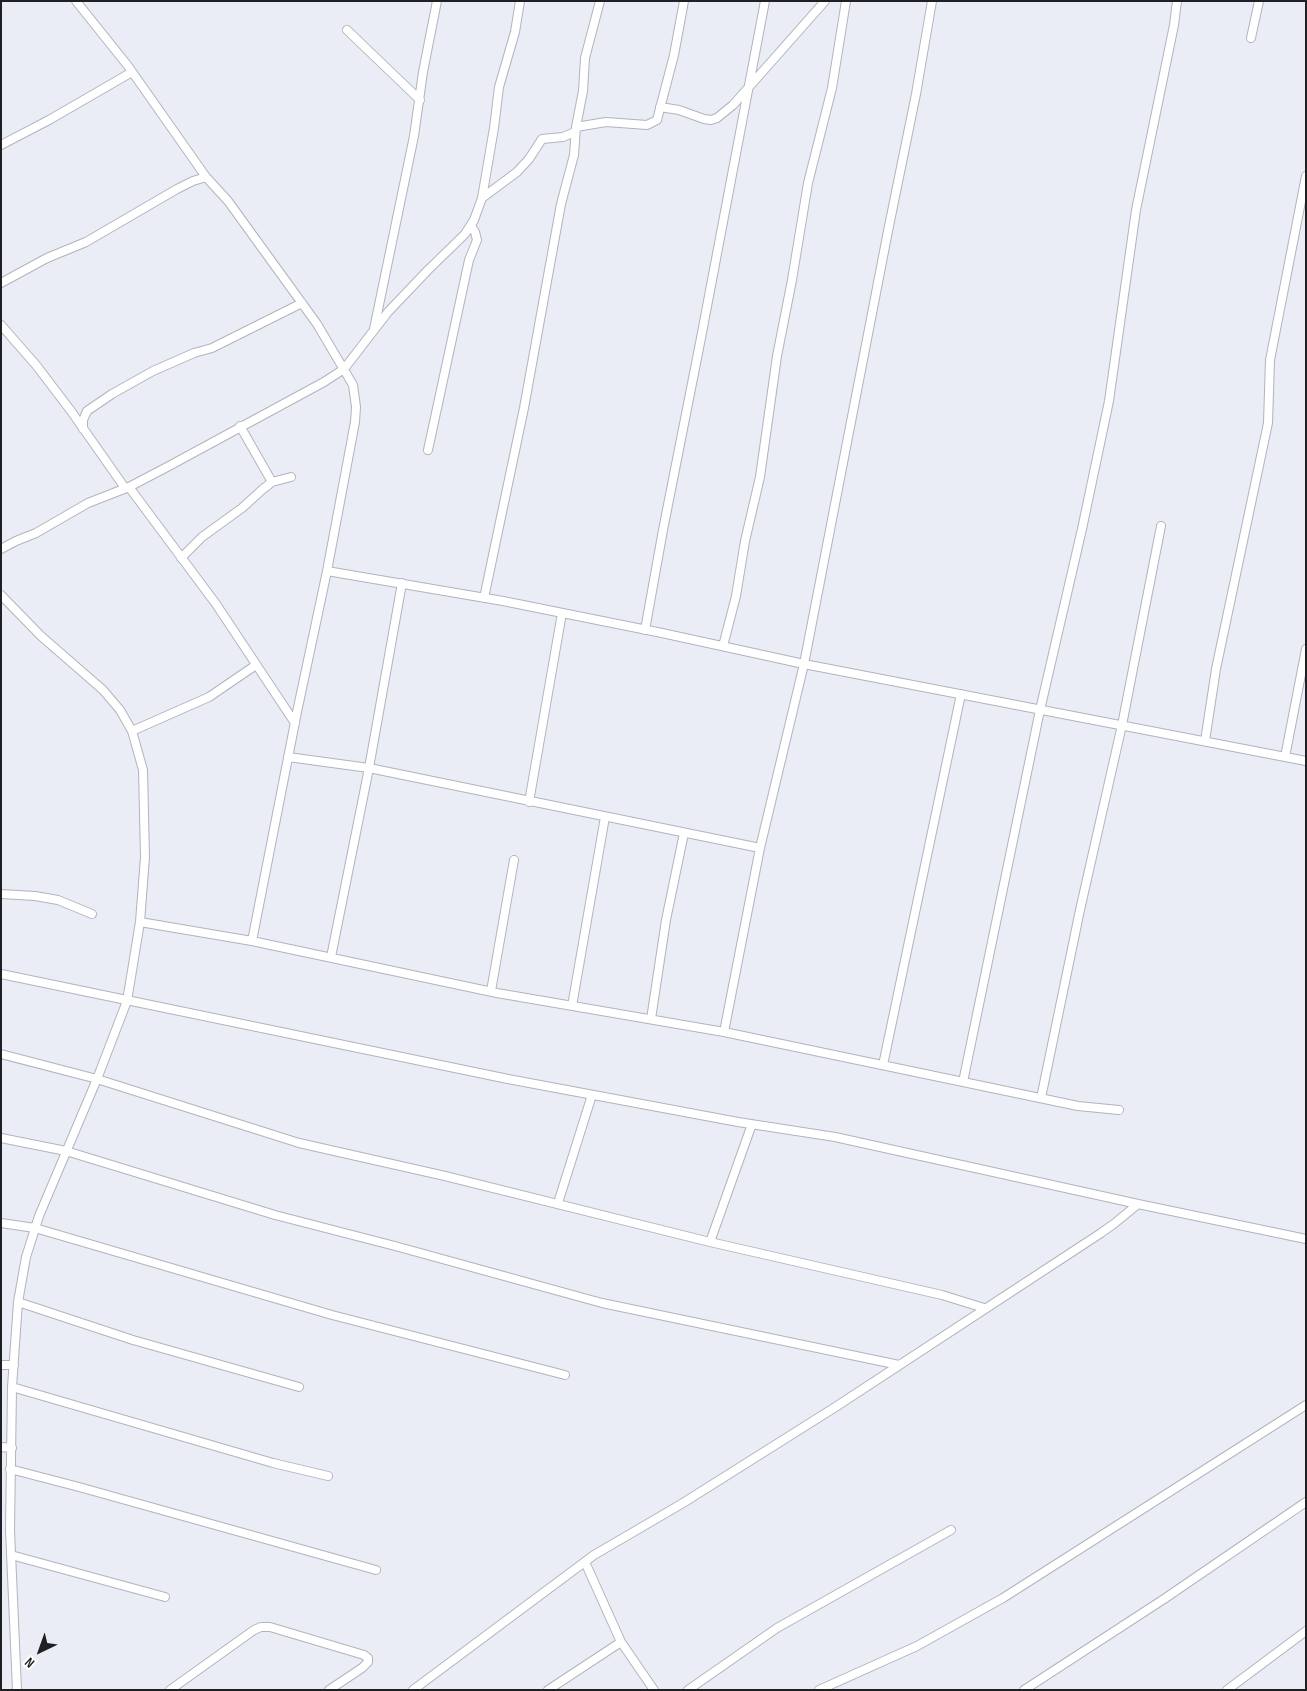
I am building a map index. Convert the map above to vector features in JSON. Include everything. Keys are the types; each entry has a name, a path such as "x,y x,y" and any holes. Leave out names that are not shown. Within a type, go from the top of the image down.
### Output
{"street":[{"path":"76,1 132,72 206,177 228,201 317,324 353,385 356,397 355,422 327,571 252,941"},
{"path":"374,331 414,136 423,72 437,1"},
{"path":"1,549 36,533 88,504 127,487 324,382 344,369 388,312 471,226 482,198 499,87 515,32 520,1"},
{"path":"484,598 524,408 562,204 574,155 575,130 582,91 585,58 600,1"},
{"path":"482,198 517,172 542,140 563,137 575,130 606,122 647,125 657,120 684,1"},
{"path":"645,630 765,1"},
{"path":"660,107 679,110 711,120 726,113 825,1"},
{"path":"723,646 736,596 745,541 760,477 776,356 792,280 808,183 832,88 846,1"},
{"path":"724,1032 760,848 804,664 916,94 932,1"},
{"path":"963,1082 1040,710 1082,529 1109,401 1136,210 1174,25 1177,1"},
{"path":"1251,38 1259,1"},
{"path":"347,30 420,100"},
{"path":"2,143 49,120 132,72"},
{"path":"1205,741 1216,669 1268,423 1270,360 1306,176"},
{"path":"1,283 47,258 86,242 177,189 206,177"},
{"path":"428,450 469,260 477,240 471,226"},
{"path":"83,429 83,420 87,411 112,394 153,371 194,353 212,348 302,303"},
{"path":"1,325 36,365 110,466 216,604 295,722"},
{"path":"240,426 272,482"},
{"path":"180,558 202,537 242,508 272,482 291,477"},
{"path":"1041,1098 1080,910 1122,725 1161,526"},
{"path":"327,571 562,613 804,664 1306,761"},
{"path":"331,957 369,768 402,584"},
{"path":"1,596 41,636 103,690 120,710 132,731 143,770 145,857 140,922 126,1001 97,1079 35,1228 26,1257 18,1302 12,1387 10,1469 11,1555 17,1690"},
{"path":"528,802 562,613"},
{"path":"1285,757 1306,649"},
{"path":"132,731 208,697 256,665"},
{"path":"883,1065 961,694"},
{"path":"288,757 369,768 760,848"},
{"path":"572,1006 605,817"},
{"path":"651,1019 666,920 684,833"},
{"path":"492,991 514,860"},
{"path":"1,894 35,896 58,900 92,914"},
{"path":"140,922 252,941 492,991 724,1032 1078,1106 1119,1110"},
{"path":"1,974 379,1054 592,1095 835,1137 1306,1239"},
{"path":"1,1054 97,1079 299,1143 445,1176 710,1242 942,1295 984,1308"},
{"path":"558,1203 592,1095"},
{"path":"710,1242 752,1124"},
{"path":"1,1138 66,1151 275,1216 395,1246 602,1303 899,1364"},
{"path":"413,1168 505,1188 710,1242"},
{"path":"413,1690 585,1562 683,1503 899,1364 1108,1228 1138,1204"},
{"path":"1,1223 35,1228 332,1315 565,1375"},
{"path":"18,1302 133,1340 299,1387"},
{"path":"1,1365 14,1365"},
{"path":"12,1387 273,1463 328,1476"},
{"path":"819,1690 917,1646 1003,1598 1306,1405"},
{"path":"1,1447 12,1448"},
{"path":"10,1469 89,1489 376,1570"},
{"path":"1024,1690 1164,1599 1306,1502"},
{"path":"688,1690 777,1628 951,1530"},
{"path":"11,1555 165,1597"},
{"path":"585,1562 621,1642 654,1690"},
{"path":"170,1690 254,1630 261,1627 270,1627 364,1655 368,1658 368,1662 362,1668 329,1690"},
{"path":"1227,1690 1306,1631"},
{"path":"548,1690 621,1642"}]}
